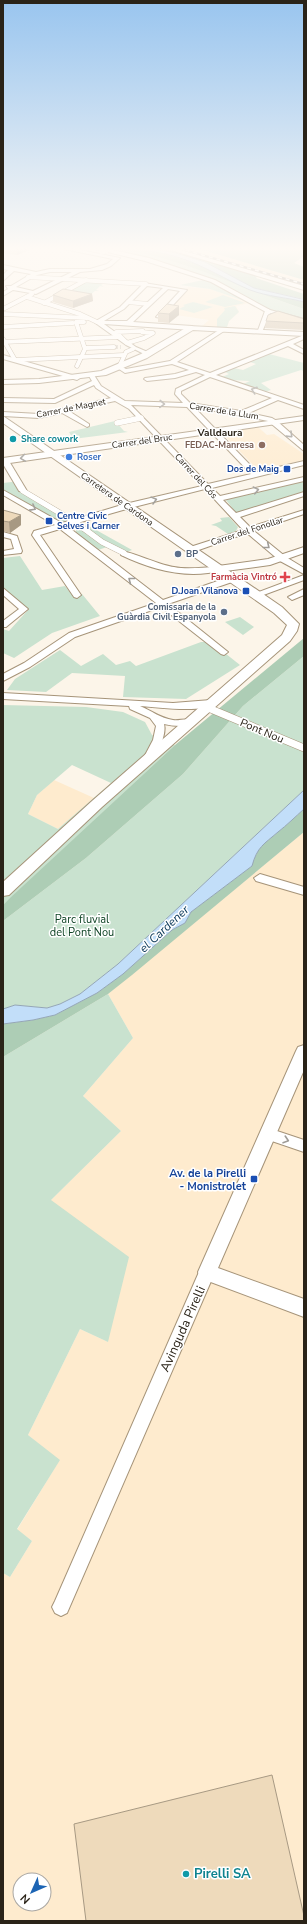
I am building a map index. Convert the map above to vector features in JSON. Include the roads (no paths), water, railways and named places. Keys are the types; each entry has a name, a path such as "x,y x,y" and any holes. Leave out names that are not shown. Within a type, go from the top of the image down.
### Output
{"main road":[{"name":"Carretera de Cardona","path":"3,419 255,595 293,624 291,631 269,653 208,705"},
{"path":"3,891 208,705"}],"street":[{"path":"15,360 4,341 90,338"},
{"path":"120,338 130,347"},
{"path":"121,338 127,343 144,338"},
{"path":"3,400 55,402 94,379 122,369 175,338"},
{"path":"122,369 172,362 210,338"},
{"path":"255,474 177,392 179,389 210,374 287,344 299,338"},
{"path":"77,366 84,356 86,348 82,339"},
{"path":"122,369 124,355 130,347 147,340"},
{"path":"287,344 304,352"},
{"path":"86,348 114,347"},
{"path":"121,347 130,347 148,354"},
{"path":"3,352 9,350"},
{"path":"15,360 124,355"},
{"path":"3,357 77,378"},
{"path":"172,362 304,407"},
{"path":"122,369 132,378"},
{"path":"147,379 175,376 196,370"},
{"path":"3,382 28,382 77,378 94,379"},
{"name":"Carrer del Cós","path":"94,379 98,387 123,403 141,418 248,530 283,559 304,572"},
{"path":"241,414 277,398"},
{"name":"Carrer de Magnet","path":"3,414 40,416 115,399"},
{"name":"Carrer de la Llum","path":"123,403 198,405 275,422"},
{"path":"64,411 86,426"},
{"path":"117,423 141,418"},
{"name":"Carrer del Bruc","path":"4,461 304,418"},
{"path":"275,422 304,449"},
{"path":"4,461 22,491 75,522 102,542 149,565 163,569 198,571 215,567 270,562 283,559 304,550"},
{"path":"78,595 36,535 37,533 128,506 304,463"},
{"path":"218,499 304,479"},
{"path":"3,492 62,526 224,652"},
{"path":"234,516 304,494"},
{"name":"Carrer del Fonollar","path":"190,550 304,512"},
{"path":"3,534 14,538 18,551 3,553"},
{"path":"3,678 27,665 72,635 232,579 270,562"},
{"path":"255,595 304,576"},
{"path":"3,591 24,610 5,624"},
{"path":"292,597 304,592"},
{"path":"3,696 173,707 208,705"},
{"path":"112,702 145,711 159,720 174,723 190,722 185,714 173,707"},
{"name":"Pont Nou","path":"208,705 220,713 304,748"},
{"path":"147,760 161,734 161,725 159,720"},
{"path":"260,878 304,891"},
{"name":"Avinguda Pirelli","path":"61,1607 304,1051"},
{"path":"268,1134 304,1146"},
{"path":"207,1272 304,1308"}],"water":[{"name":"el Cardener","path":"304,790 304,809 262,846 256,854 252,866 191,912 185,923 172,930 123,974 97,993 55,1015 3,1024 3,1009 15,1005 47,1008 60,1004 80,994 118,964"}],"tunnel":[{"path":"114,347 121,347"}],"place":[{"name":"Share cowork","path":"13,439"},
{"name":"FEDAC-Manresa","path":"262,445"},
{"name":"Roser","path":"69,457"},
{"name":"Dos de Maig","path":"287,469"},
{"name":"Centre Civic Selves i Carner","path":"49,521"},
{"name":"BP","path":"178,554"},
{"name":"Farmàcia Vintró","path":"285,577"},
{"name":"D.Joan Vilanova","path":"246,591"},
{"name":"Comissaria de la Guàrdia Civil Espanyola","path":"224,612"},
{"name":"Av. de la Pirelli - Monistrolet","path":"254,1179"},
{"name":"Pirelli SA","path":"186,1874"}],"district":[{"name":"Valldaura","path":"220,433"}],"park label":[{"name":"Parc fluvial del Pont Nou","path":"82,925"}]}
